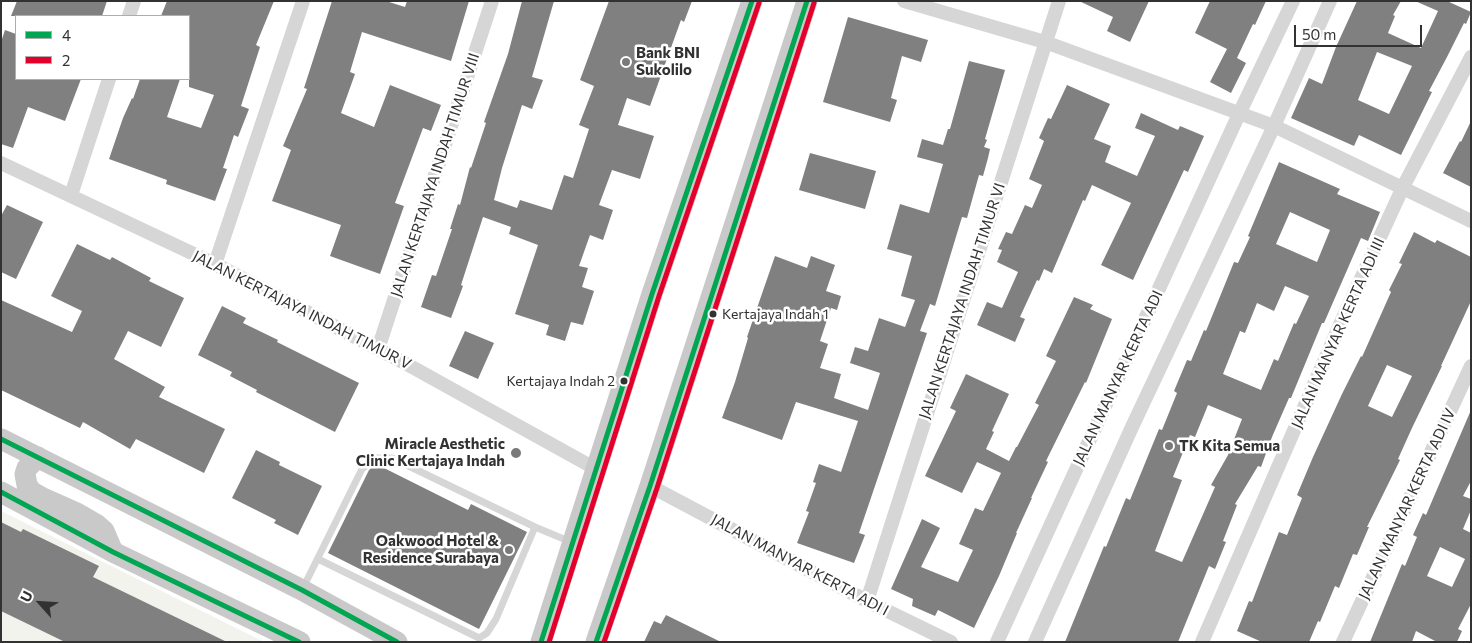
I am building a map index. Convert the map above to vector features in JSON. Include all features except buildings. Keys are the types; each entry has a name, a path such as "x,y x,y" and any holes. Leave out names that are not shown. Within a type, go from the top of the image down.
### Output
{"main road":[{"path":"541,642 652,294 752,1"},
{"path":"596,642 650,486 808,1"},
{"path":"1,439 302,590 397,642"},
{"path":"38,457 27,468 25,474 27,485 32,492 96,524 104,531 113,552"},
{"path":"1,492 113,552 300,642"}],"street":[{"path":"129,15 134,1"},
{"path":"215,264 303,1"},
{"name":"JALAN KERTAJAYA INDAH TIMUR VIII","path":"378,349 492,1"},
{"path":"904,1 1045,42 1244,115 1269,125 1471,221"},
{"name":"JALAN KERTAJAYA INDAH TIMUR VI","path":"867,601 1059,1"},
{"name":"JALAN MANYAR KERTA ADI","path":"997,642 1244,115 1293,1"},
{"path":"1035,642 1269,125 1330,1"},
{"name":"JALAN MANYAR KERTA ADI III","path":"1202,642 1342,320 1403,188 1471,57"},
{"path":"71,195 109,80"},
{"name":"JALAN KERTAJAYA INDAH TIMUR V","path":"1,163 215,264 485,406 596,469"},
{"name":"JALAN MANYAR KERTA ADI IV","path":"1343,642 1471,366"},
{"name":"JALAN MANYAR KERTA ADI I","path":"650,486 867,601 951,642"}],"lane":[{"path":"302,590 362,468 375,458 392,458 572,543"},
{"path":"318,559 479,638 488,633 496,619 535,527"}],"shaded area":[{"path":"1,511 264,642 1,642"}],"transit line":[{"name":"4","path":"541,642 652,294 752,1"},
{"name":"4","path":"596,642 650,486 807,1"},
{"name":"2","path":"549,642 659,296 759,3"},
{"name":"2","path":"604,642 657,488 814,3"},
{"name":"4","path":"1,439 302,590 397,642"},
{"name":"4","path":"1,492 113,552 299,642"}],"place":[{"name":"Bank BNI Sukolilo","path":"626,62"},
{"name":"Kertajaya Indah 1","path":"713,314"},
{"name":"Kertajaya Indah 2","path":"624,381"},
{"name":"TK Kita Semua","path":"1169,446"},
{"name":"Miracle Aesthetic Clinic Kertajaya Indah","path":"516,453"},
{"name":"Oakwood Hotel & Residence Surabaya","path":"509,550"}]}
